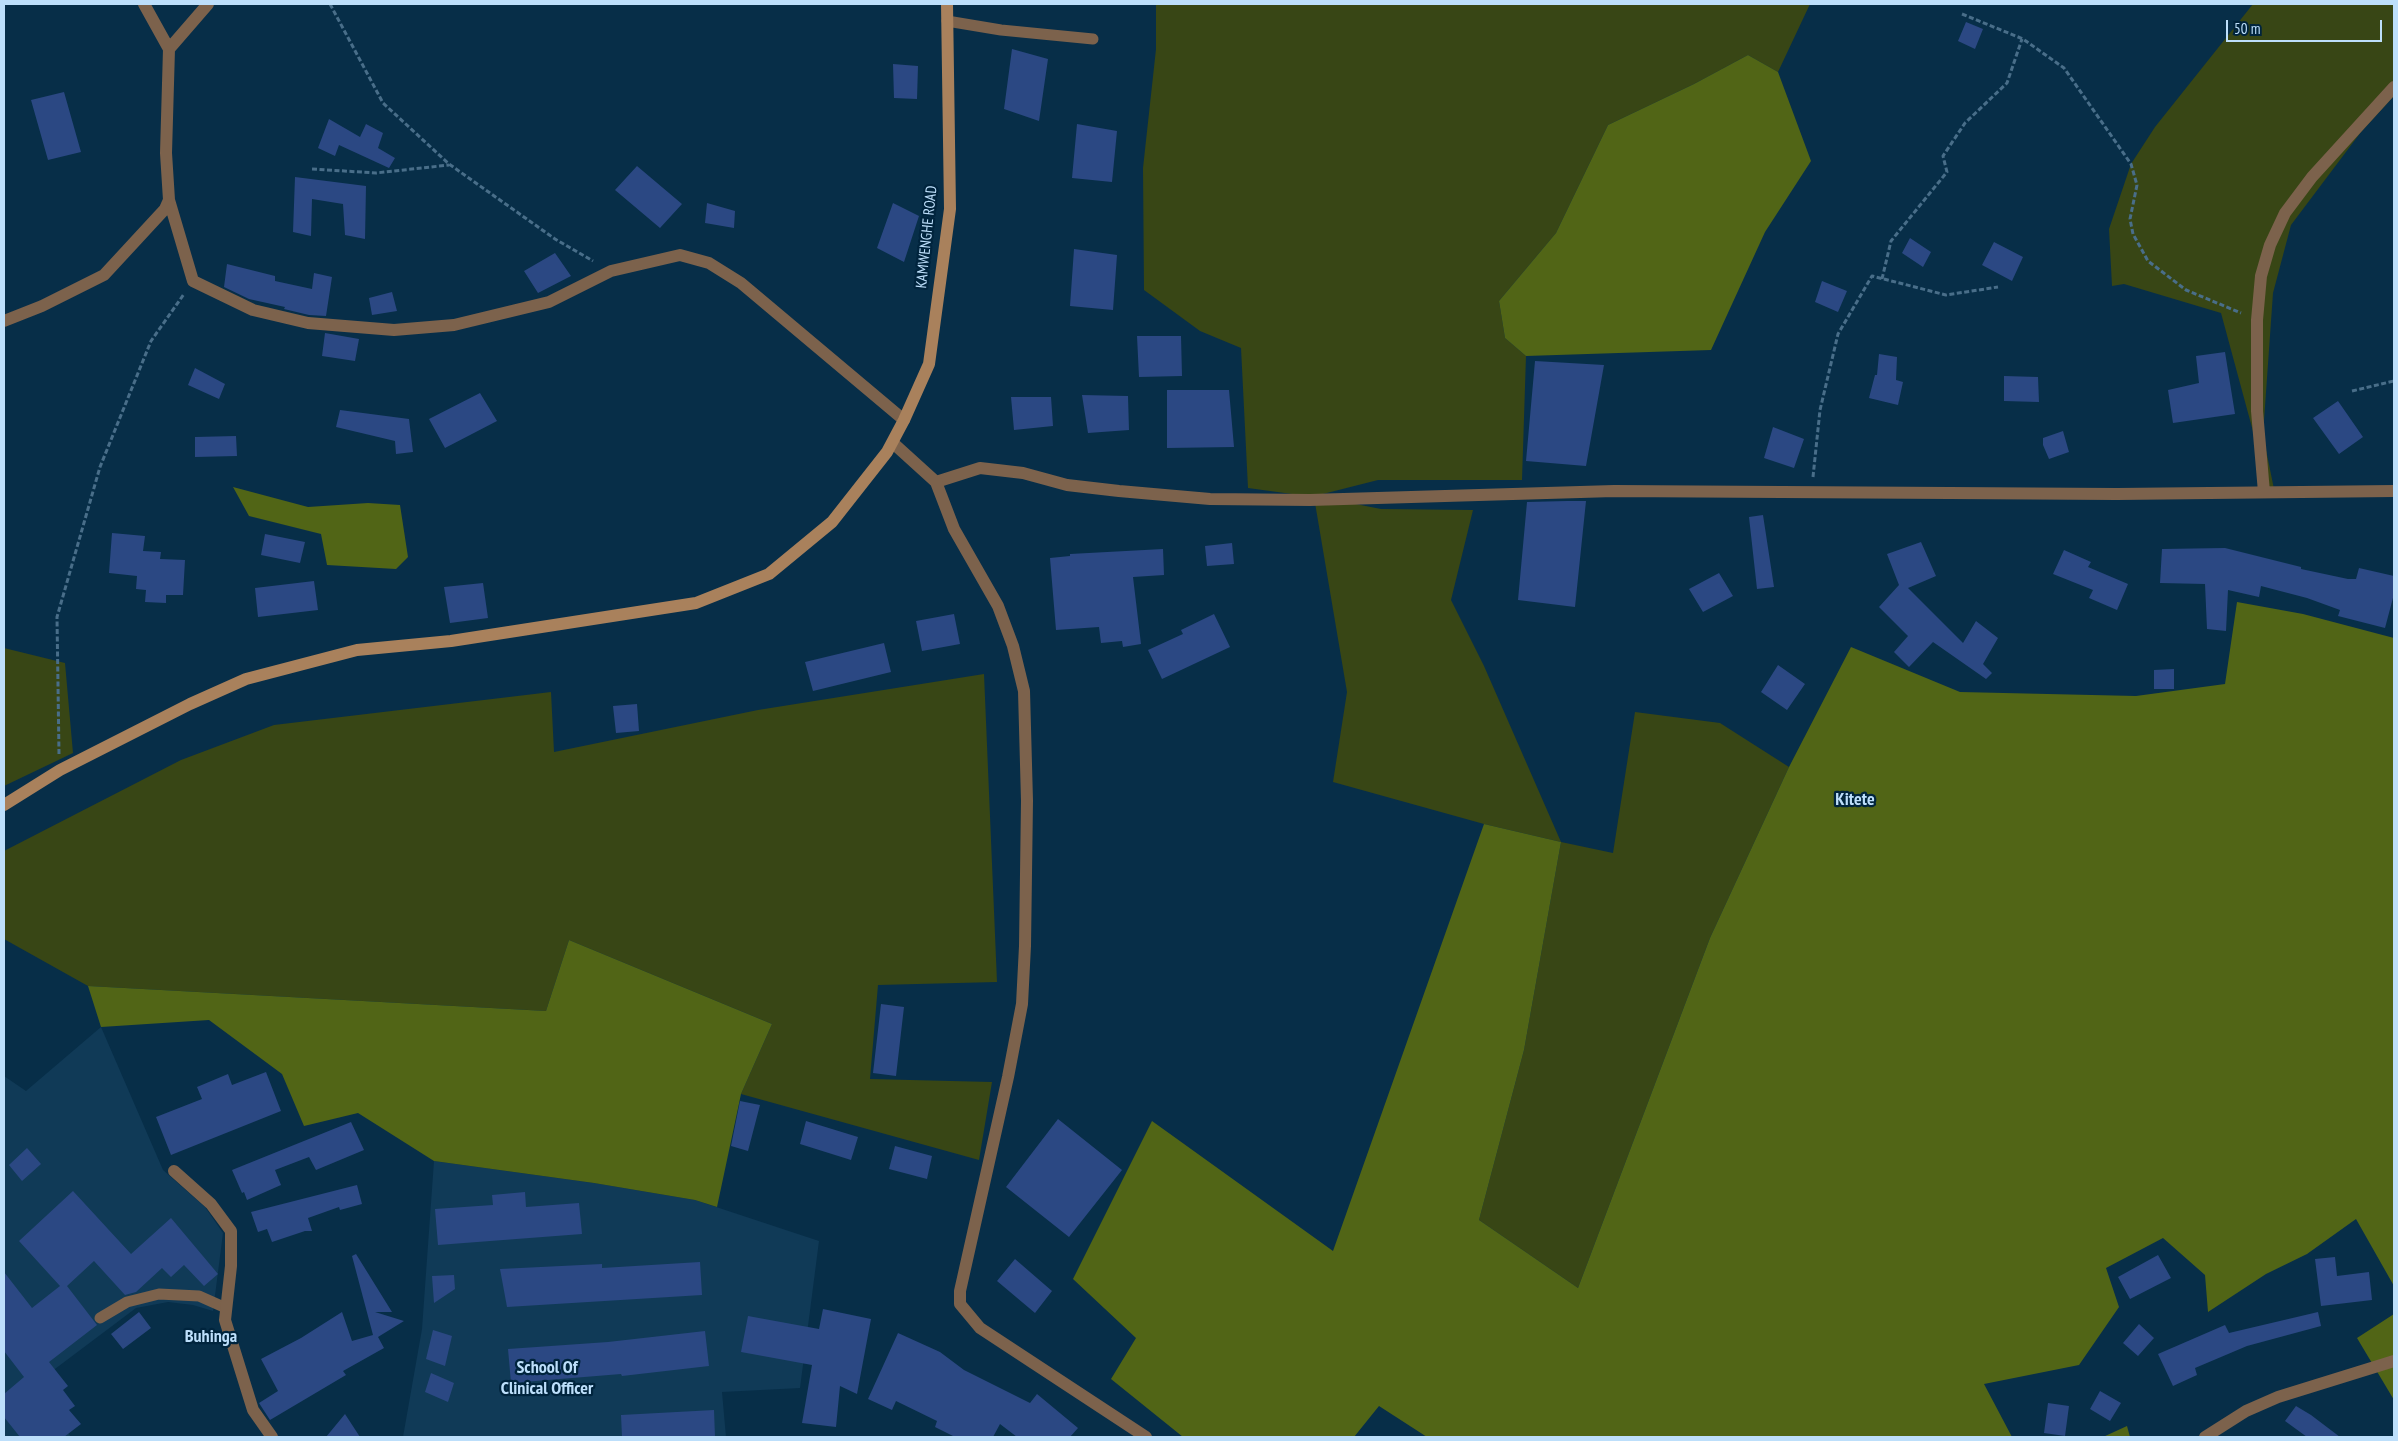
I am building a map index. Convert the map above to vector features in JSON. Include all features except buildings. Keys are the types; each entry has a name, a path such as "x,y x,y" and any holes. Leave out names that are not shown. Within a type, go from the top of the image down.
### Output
{"main road":[{"name":"KAMWENGHE ROAD","path":"4,805 60,770 190,704 246,679 357,650 451,640 696,603 769,574 832,522 881,462 904,420 929,364 950,208 947,4"}],"street":[{"path":"144,4 169,49 166,153 169,200 193,281 253,310 308,323 394,330 454,325 549,302 611,271 680,255 709,263 741,283 904,420"},
{"path":"169,49 208,4"},
{"path":"2264,492 2257,411 2256,320 2262,276 2270,245 2285,213 2312,177 2394,87"},
{"path":"4,321 42,306 104,274 165,209 169,200"},
{"path":"892,443 936,482 954,529 998,606 1013,646 1024,691 1025,946 1022,1004 1008,1076 960,1291 960,1304 980,1328 1146,1437"},
{"path":"936,482 980,468 1023,473 1067,485 1219,499 1310,500 1605,491 2117,494 2394,491"},
{"path":"174,1171 211,1204 231,1231 225,1320 253,1410 272,1437"},
{"path":"2205,1437 2246,1411 2270,1401 2394,1361"}],"lane":[{"path":"947,21 1001,30 1093,39"},
{"path":"100,1318 126,1302 159,1294 199,1296 226,1308"}],"path":[{"path":"330,4 383,104 449,164 554,239 611,271"},
{"path":"1962,14 2023,39 2064,68 2132,164 2137,185 2130,219 2133,234 2148,261 2186,290 2256,320"},
{"path":"1882,279 1891,241 1947,172 1943,156 1965,123 2007,84 2023,39"},
{"path":"312,169 376,173 449,164"},
{"path":"1812,491 1820,410 1838,334 1872,276 1946,295 1998,287"},
{"path":"60,770 57,728 59,685 57,617 100,467 151,342 193,281"},
{"path":"2352,391 2394,381"}],"shaded area":[{"path":"101,1027 163,1170 205,1207 223,1233 213,1311 193,1305 168,1302 136,1308 35,1384 40,1397 71,1437 4,1437 4,1076 26,1091"},
{"path":"434,1161 594,1183 695,1200 819,1241 800,1388 722,1392 726,1437 403,1437 422,1329"}],"green space":[{"path":"1156,4 1810,4 1778,72 1748,55 1694,84 1608,125 1556,233 1499,301 1505,338 1526,356 1522,480 1378,480 1315,496 1381,509 1473,510 1451,600 1484,666 1561,842 1484,824 1333,782 1347,692 1314,497 1248,488 1241,348 1200,331 1144,290 1143,168 1156,49"},
{"path":"2253,4 2394,4 2394,96 2361,132 2291,225 2273,293 2263,435 2275,494 2267,483 2221,313 2124,284 2112,286 2109,229 2131,164 2155,127"},
{"path":"1748,55 1778,72 1811,161 1765,232 1711,350 1526,356 1505,338 1499,301 1556,233 1608,125 1694,84"},
{"path":"233,487 308,507 368,503 400,505 408,557 396,569 327,565 321,534 249,516"},
{"path":"2237,602 2303,614 2394,638 2394,1286 2356,1219 2307,1254 2266,1274 2208,1312 2205,1275 2163,1238 2106,1268 2119,1307 2079,1365 1984,1384 2012,1437 1427,1437 1379,1406 1354,1437 1183,1437 1111,1379 1136,1338 1073,1279 1152,1121 1333,1251 1484,824 1561,842 1524,1050 1479,1220 1578,1288 1710,938 1789,767 1851,647 1960,692 2136,696 2225,684"},
{"path":"4,648 65,663 73,753 4,786"},
{"path":"984,674 997,982 878,985 870,1079 992,1082 979,1160 741,1094 772,1024 569,940 546,1011 88,986 4,939 4,851 181,760 274,725 551,692 554,752 758,710"},
{"path":"1635,712 1720,723 1789,767 1710,938 1578,1288 1479,1220 1524,1050 1561,842 1613,853"},
{"path":"569,940 772,1024 741,1094 717,1207 695,1200 594,1183 434,1161 358,1113 304,1126 282,1074 209,1020 101,1027 88,986 546,1011"},
{"path":"2394,1314 2394,1400 2357,1338"},
{"path":"2127,1426 2130,1437 2103,1437"}],"district":[{"name":"Kitete","path":"1855,800"},
{"name":"Buhinga","path":"211,1337"},
{"name":"School Of Clinical Officer","path":"547,1378"}]}
